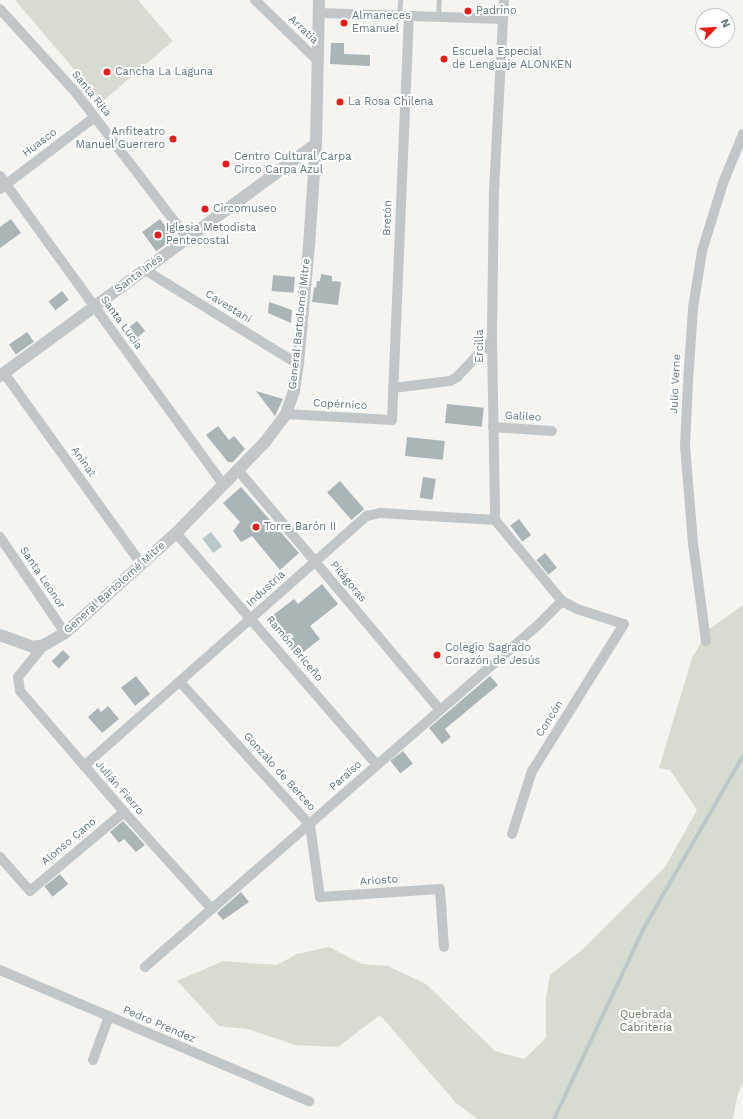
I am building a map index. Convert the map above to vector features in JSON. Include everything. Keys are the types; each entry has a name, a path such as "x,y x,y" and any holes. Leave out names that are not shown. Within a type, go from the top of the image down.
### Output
{"street":[{"name":"Arratia","path":"255,0 318,60"},
{"name":"General Bartolomé Mitre","path":"18,677 44,645 65,633 176,533 238,470 286,414 294,391 298,364 316,144 319,0"},
{"name":"Ercilla","path":"495,520 492,340 494,188 504,0"},
{"name":"Santa Rita","path":"0,9 95,117 187,238"},
{"path":"319,13 503,19"},
{"name":"Bretón","path":"392,420 404,16"},
{"name":"Huasco","path":"2,183 95,117"},
{"name":"Julio Verne","path":"706,642 693,543 685,446 693,308 702,251 723,183 743,134"},
{"name":"Santa Inés","path":"2,372 95,307 316,144"},
{"name":"Santa Lucía","path":"2,183 95,307 223,484"},
{"name":"Cavestani","path":"145,270 298,364"},
{"path":"393,388 450,381 462,372 492,340"},
{"name":"Aninat","path":"2,372 142,565"},
{"name":"Copérnico","path":"286,414 392,420"},
{"name":"Galileo","path":"493,427 552,431"},
{"name":"Pitágoras","path":"238,470 439,709"},
{"name":"Industria","path":"84,766 315,562 373,513 495,520"},
{"path":"495,520 562,601"},
{"name":"Ramón Briceño","path":"176,533 252,618 376,764"},
{"name":"Santa Leonor","path":"0,537 65,633"},
{"name":"Concón","path":"512,834 532,771 624,624 576,609 562,601"},
{"name":"Paraíso","path":"145,967 310,825 376,764 562,601"},
{"path":"0,635 33,647 44,645"},
{"name":"Julián Fierro","path":"18,677 20,691 124,812 212,909"},
{"name":"Gonzalo de Berceo","path":"180,682 310,825 320,897"},
{"name":"Alonso Cano","path":"0,857 30,891 124,812"},
{"name":"Ariosto","path":"320,897 440,889 444,947"},
{"name":"Pedro Prendez","path":"0,970 309,1101"},
{"path":"92,1060 109,1016"}],"lane":[{"path":"400,0 404,16"},
{"path":"438,17 439,0"}],"green space":[{"name":"Cancha La Laguna","path":"15,0 138,0 173,41 102,102"},
{"name":"Quebrada Cabritería","path":"743,605 743,1082 737,1097 733,1119 478,1119 456,1103 380,1015 338,1047 295,1045 248,1029 219,1026 177,981 223,961 277,965 297,954 329,947 362,964 388,966 426,984 495,1051 524,1059 546,1038 546,998 550,975 582,950 665,867 697,810 670,770 659,768 692,658 708,630"}],"shaded area":[{"path":"211,532 222,546 213,553 202,539"}],"building":[{"path":"331,43 344,43 344,54 370,55 370,66 330,64"},
{"path":"11,219 21,233 0,248 0,227"},
{"name":"Iglesia Metodista Pentecostal","path":"160,219 174,238 156,251 142,232"},
{"path":"321,274 332,276 332,281 341,282 338,305 312,302 314,287 316,288 317,281 320,281"},
{"path":"273,275 295,277 294,293 272,291"},
{"path":"62,291 69,300 55,310 49,301"},
{"path":"269,302 292,310 291,323 268,313"},
{"path":"137,321 145,331 133,341 125,331"},
{"path":"27,332 34,342 16,354 9,345"},
{"path":"256,391 283,399 275,416"},
{"path":"447,404 484,408 482,427 445,423"},
{"path":"218,426 229,440 234,436 245,449 233,462 228,462 206,435"},
{"path":"407,437 445,441 443,460 405,456"},
{"path":"423,477 436,479 433,500 420,498"},
{"path":"340,481 364,509 351,520 327,492"},
{"name":"Torre Barón II","path":"241,487 299,553 280,570 252,536 241,542 233,531 240,522 223,503"},
{"path":"519,519 531,535 522,542 510,526"},
{"path":"545,553 557,568 548,575 536,560"},
{"path":"322,584 338,604 310,626 320,639 297,657 268,619 294,599 298,604"},
{"path":"63,650 70,657 59,668 52,661"},
{"path":"136,676 150,694 135,706 121,688"},
{"path":"490,676 498,685 445,729 451,737 442,744 429,728"},
{"path":"108,706 119,719 102,733 88,717 98,708 101,712"},
{"path":"403,751 413,764 400,773 390,761"},
{"path":"123,821 145,845 136,852 124,839 119,843 110,832"},
{"path":"60,874 68,884 53,897 44,887"},
{"path":"241,892 249,902 223,920 217,913"}],"waterway":[{"name":"Quebrada Cabritería","path":"554,1119 644,928 743,756"}],"place":[{"name":"Padrino","path":"468,11"},
{"name":"Almaneces Emanuel","path":"344,23"},
{"name":"Escuela Especial de Lenguaje ALONKEN","path":"444,59"},
{"name":"Cancha La Laguna","path":"107,72"},
{"name":"La Rosa Chilena","path":"340,102"},
{"name":"Anfiteatro Manuel Guerrero","path":"173,139"},
{"name":"Centro Cultural Carpa Circo Carpa Azul","path":"226,164"},
{"name":"Circomuseo","path":"205,209"},
{"name":"Iglesia Metodista Pentecostal","path":"158,235"},
{"name":"Torre Barón II","path":"256,527"},
{"name":"Colegio Sagrado Corazón de Jesús","path":"437,655"}]}
